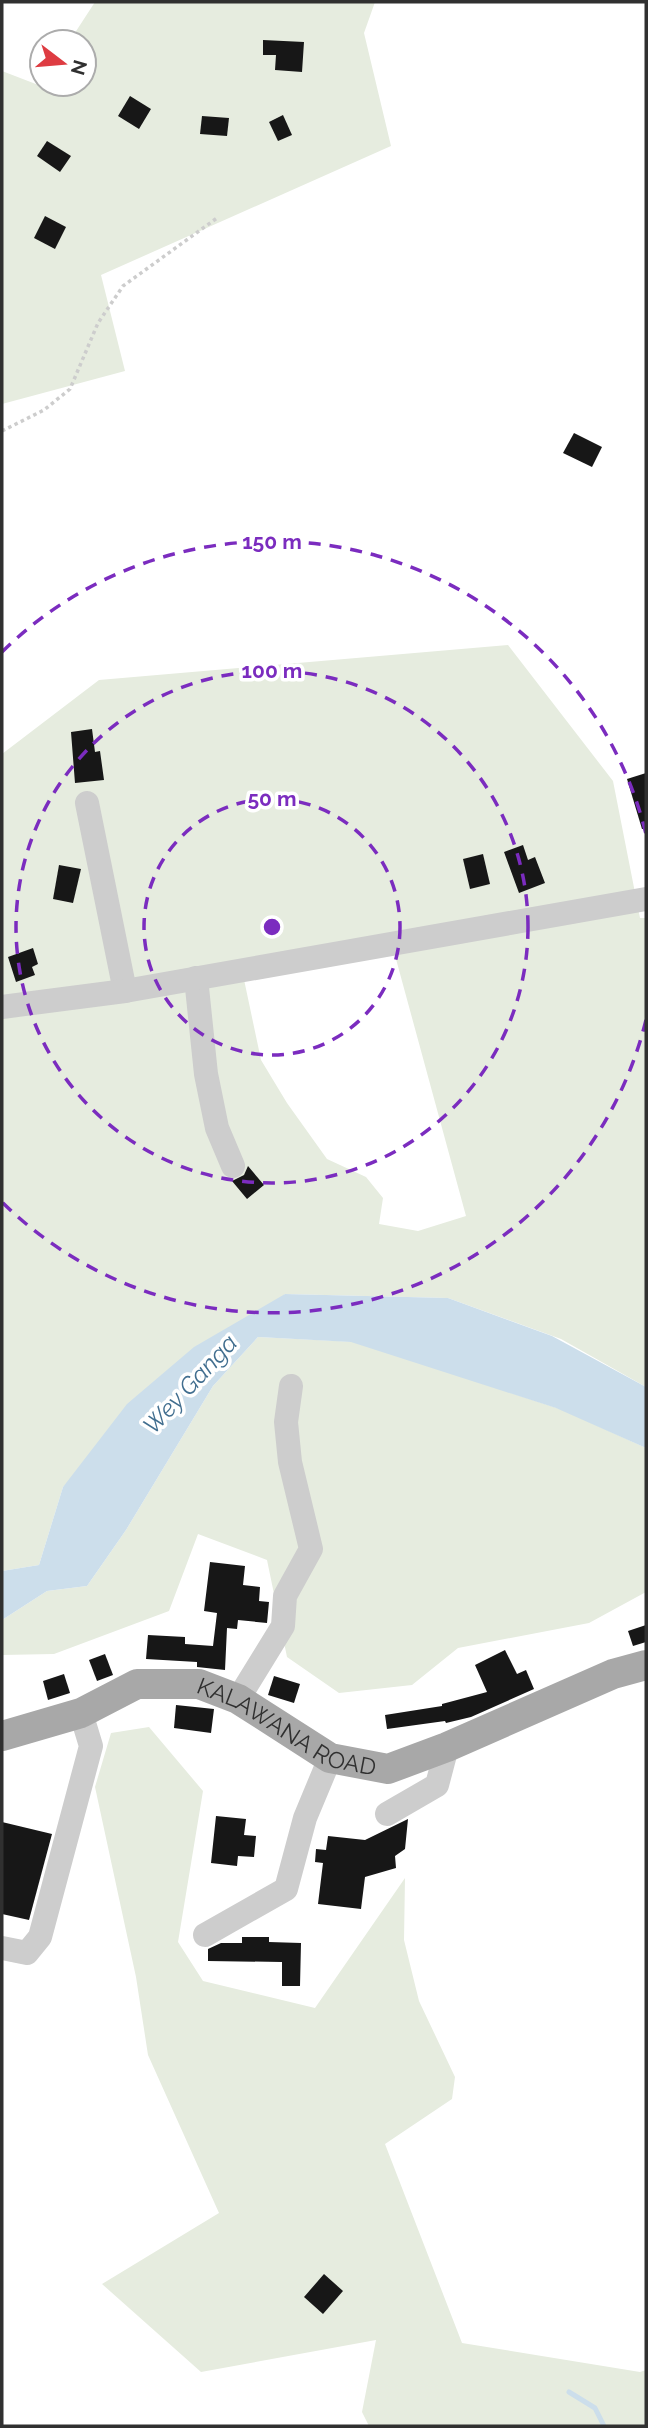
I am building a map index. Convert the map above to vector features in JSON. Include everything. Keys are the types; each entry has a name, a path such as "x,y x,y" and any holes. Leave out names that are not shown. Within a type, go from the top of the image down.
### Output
{"main road":[{"name":"KALAWANA ROAD","path":"2,1736 81,1713 137,1684 198,1684 238,1699 330,1758 388,1769 447,1748 613,1674 646,1665"}],"street":[{"path":"87,803 125,991"},
{"path":"2,1007 125,991 646,899"},
{"path":"197,978 206,1073 217,1128 233,1166"},
{"path":"238,1699 283,1626 285,1596 311,1549 290,1462 286,1422 291,1386"},
{"path":"2,1948 27,1953 40,1937 91,1746 81,1713"},
{"path":"387,1814 437,1786 447,1748"},
{"path":"205,1935 286,1889 306,1818 330,1758"}],"path":[{"path":"2,431 44,410 70,389 98,323 123,286 217,218"}],"shaded area":[{"path":"95,2 375,2 364,33 391,146 101,275 125,371 2,404 2,71 28,81 28,98 98,98 98,28 78,28"},
{"path":"508,645 613,781 640,918 646,918 646,1387 561,1339 448,1298 285,1294 63,1487 39,1565 2,1571 2,754 99,680","holes":["393,948 466,1216 418,1231 379,1224 383,1198 366,1177 327,1159 287,1103 261,1060 242,970"]},
{"path":"258,1337 356,1342 563,1410 646,1448 646,1592 589,1623 458,1648 412,1685 339,1693 287,1657 267,1560 198,1534 169,1611 54,1654 2,1655 2,1620 47,1591 87,1586 126,1530 213,1386"},
{"path":"149,1727 203,1791 178,1942 203,1981 315,2008 405,1878 404,1940 419,2001 455,2077 452,2099 385,2144 462,2343 640,2372 646,2370 646,2426 369,2426 362,2412 376,2340 201,2372 102,2284 219,2213 148,2055 136,1977 95,1787 111,1733"}],"water":[{"name":"Wey Ganga","path":"285,1294 448,1298 552,1336 646,1387 646,1448 556,1408 351,1342 258,1337 213,1386 126,1530 87,1586 47,1591 2,1620 2,1571 39,1565 63,1487 127,1404 194,1347"}],"building":[{"path":"263,40 304,42 302,72 275,70 276,55 263,55"},
{"path":"130,96 151,109 139,129 118,116"},
{"path":"283,115 292,135 278,141 269,122"},
{"path":"202,116 229,118 227,136 200,134"},
{"path":"47,141 71,156 60,172 37,156"},
{"path":"45,216 66,227 55,249 34,238"},
{"path":"574,433 602,447 592,467 563,453"},
{"path":"92,729 95,752 100,751 104,780 75,783 71,732"},
{"path":"646,773 646,829 642,829 627,779"},
{"path":"523,845 528,860 535,857 545,883 519,893 504,852"},
{"path":"483,854 490,884 470,889 463,859"},
{"path":"59,865 81,869 73,903 53,899"},
{"path":"33,948 38,964 32,967 35,975 16,982 8,957"},
{"path":"248,1166 264,1185 247,1199 232,1181 244,1175"},
{"path":"210,1562 245,1566 243,1585 260,1587 259,1601 269,1602 267,1623 238,1620 237,1629 227,1628 225,1670 197,1667 197,1662 146,1659 148,1635 185,1637 185,1644 213,1646 217,1613 204,1611"},
{"path":"646,1625 646,1642 633,1646 628,1631"},
{"path":"505,1650 517,1674 526,1670 534,1689 471,1717 446,1723 387,1729 385,1715 442,1706 487,1692 475,1665"},
{"path":"105,1654 113,1675 97,1681 89,1660"},
{"path":"64,1674 70,1693 48,1700 43,1681"},
{"path":"274,1676 300,1684 294,1703 268,1695"},
{"path":"176,1705 214,1709 211,1733 174,1728"},
{"path":"216,1816 246,1819 244,1835 256,1836 254,1857 238,1856 237,1866 211,1863"},
{"path":"408,1819 405,1849 395,1856 396,1868 365,1877 361,1909 318,1904 323,1863 315,1862 316,1849 326,1850 328,1836 365,1840"},
{"path":"2,1822 52,1834 29,1920 2,1914"},
{"path":"242,1937 269,1937 269,1942 301,1943 300,1986 282,1986 282,1962 208,1961 208,1949 221,1943 242,1943"},
{"path":"324,2274 343,2291 323,2314 304,2297"}],"waterway":[{"path":"569,2392 595,2408 604,2426"}]}
